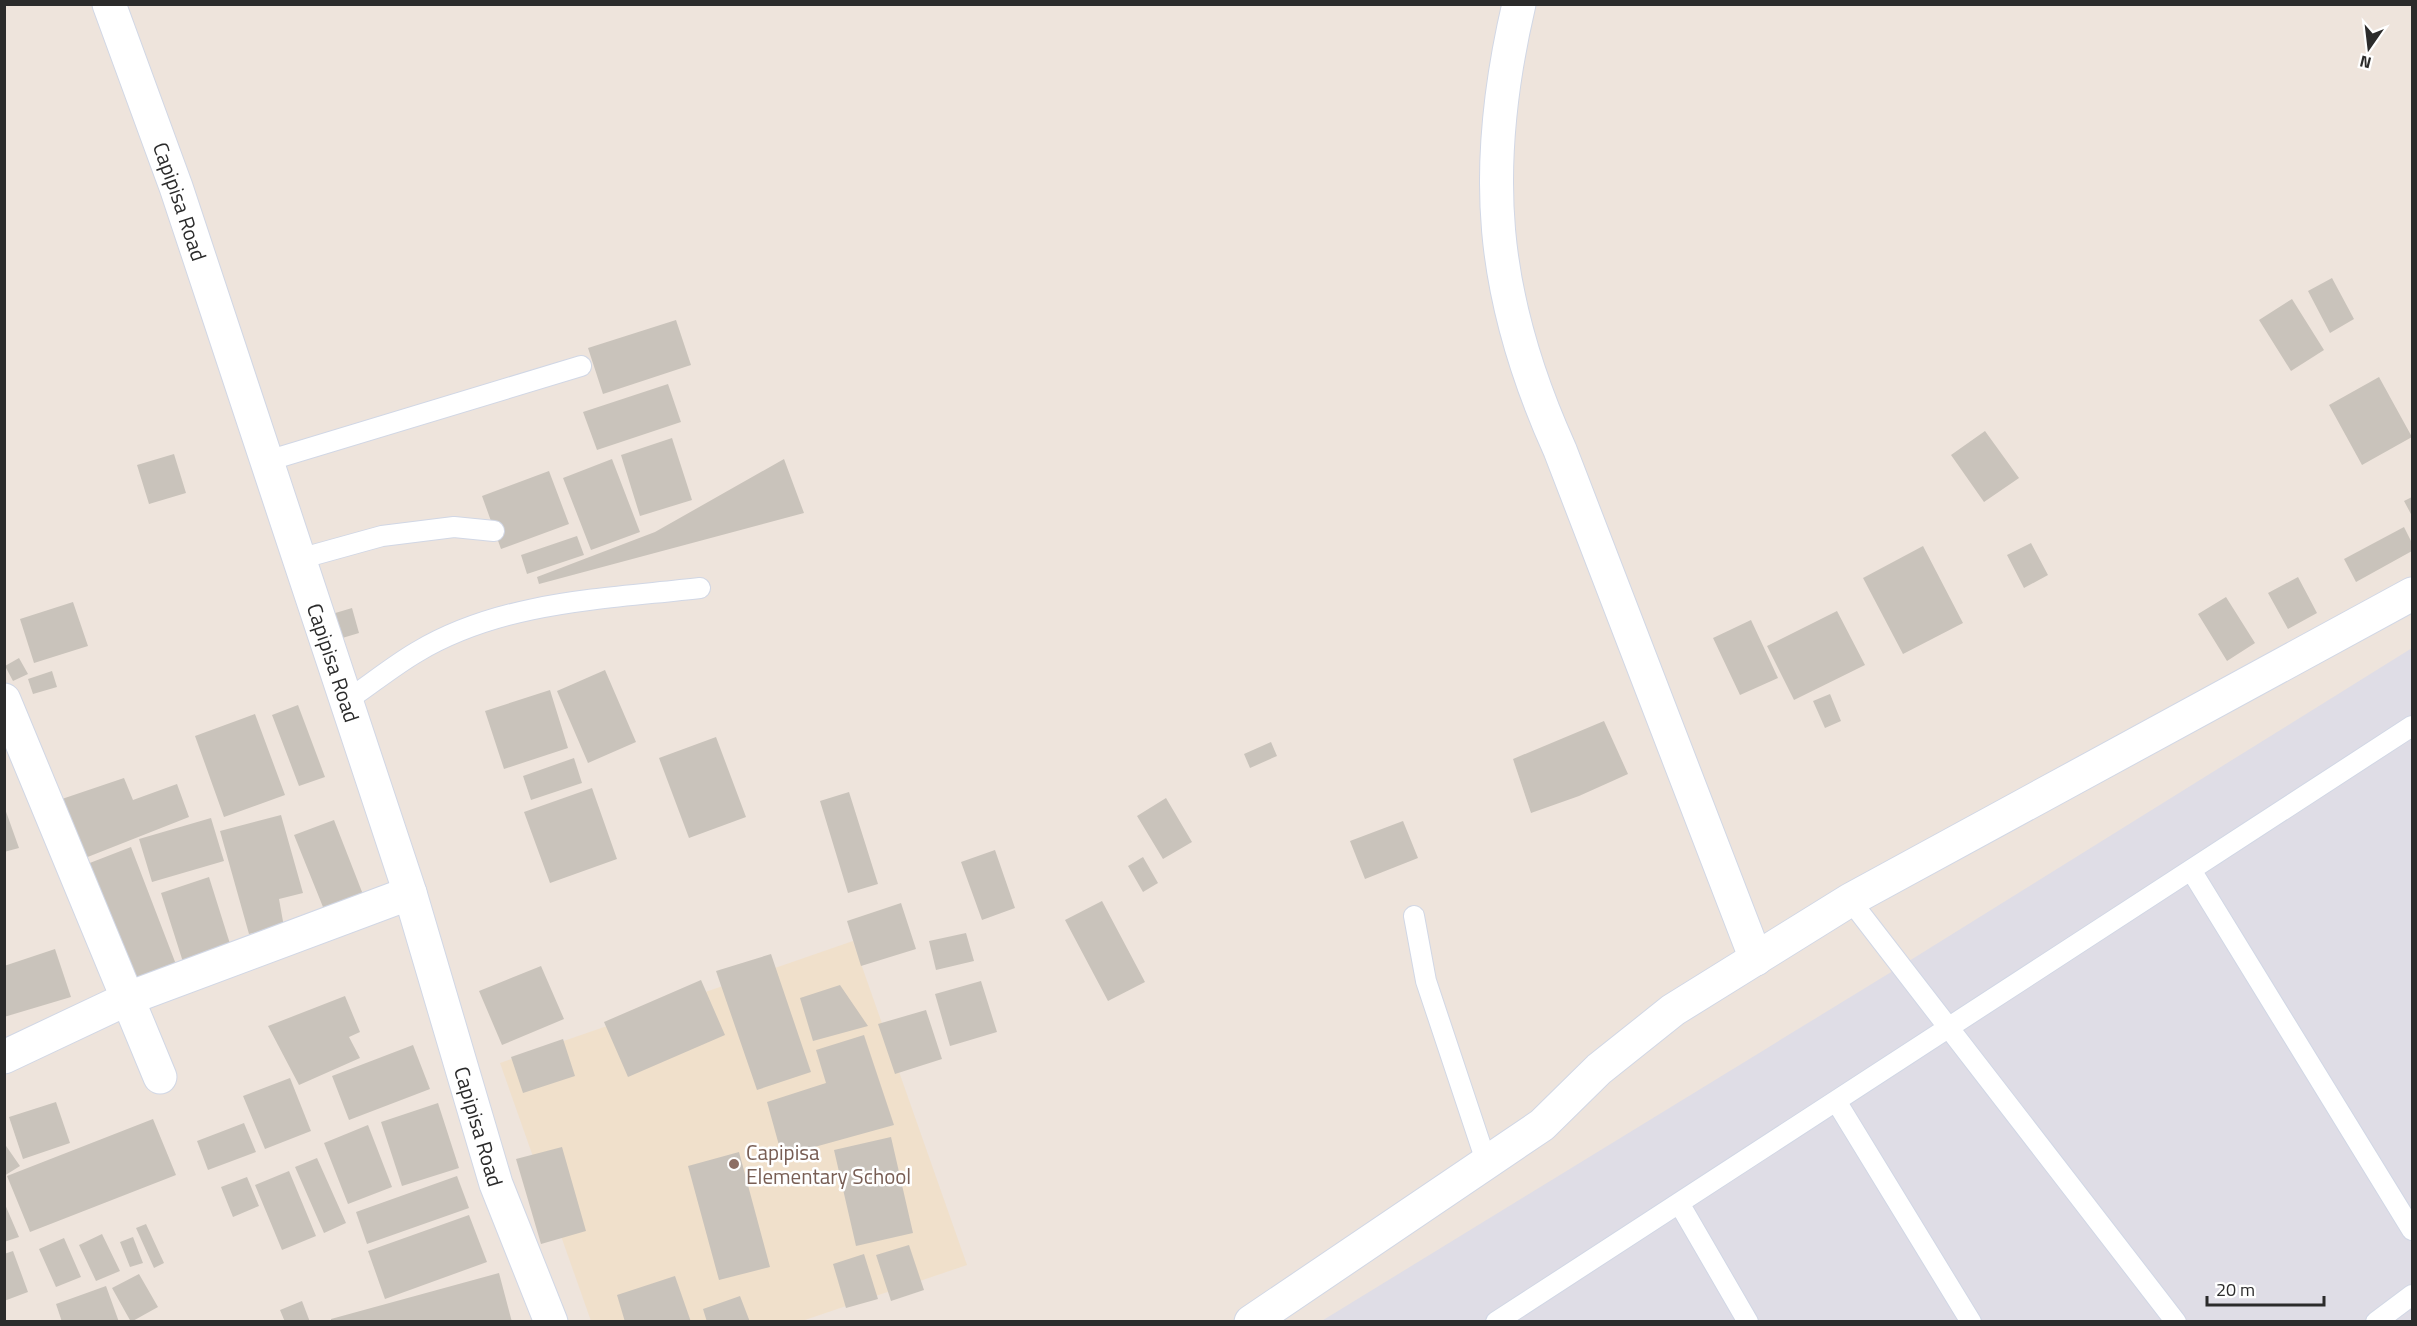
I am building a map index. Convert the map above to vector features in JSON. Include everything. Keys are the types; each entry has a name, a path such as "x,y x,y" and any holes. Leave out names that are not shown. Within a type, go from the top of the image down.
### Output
{"street":[{"name":"Capipisa Road","path":"109,4 176,187 410,893 496,1184 551,1322"},
{"path":"1519,4 1499,102 1495,162 1497,222 1503,269 1517,339 1535,395 1560,450 1756,959"},
{"path":"1251,1322 1485,1161 1542,1125 1599,1069 1673,1010 1850,900 2412,594"},
{"path":"4,700 160,1077"},
{"path":"4,1057 129,998 410,893"}],"lane":[{"path":"267,461 581,366"},
{"path":"299,560 382,536 454,527 494,531"},
{"path":"346,701 418,651 464,629 540,606 700,588"},
{"path":"1496,1322 1522,1314 1678,1203 2412,727"},
{"path":"2191,870 2412,1230"},
{"path":"1850,900 2176,1322"},
{"path":"1414,916 1426,981 1485,1161"},
{"path":"1836,1101 1971,1322"},
{"path":"1678,1203 1748,1322"},
{"path":"2376,1322 2412,1295"}],"shaded area":[{"path":"2412,648 2412,1321 1320,1322 1901,966"},
{"name":"Capipisa Elementary School","path":"853,941 967,1265 802,1321 591,1321 500,1063"}],"building":[{"path":"2332,278 2354,319 2330,333 2308,291"},
{"path":"2292,299 2324,350 2291,371 2259,320"},
{"path":"676,320 691,365 603,394 588,348"},
{"path":"2379,377 2412,437 2362,465 2329,405"},
{"path":"668,384 681,422 597,450 583,412"},
{"path":"1985,431 2019,478 1984,502 1951,455"},
{"path":"672,438 692,500 640,516 621,455"},
{"path":"174,454 186,493 149,504 137,465"},
{"path":"612,459 640,532 591,550 563,478"},
{"path":"784,459 804,513 539,584 537,577 655,532"},
{"path":"549,471 569,524 501,549 482,496"},
{"path":"2412,497 2412,516 2404,501"},
{"path":"2404,527 2412,543 2412,551 2356,582 2344,559"},
{"path":"577,536 584,555 527,574 521,555"},
{"path":"2031,543 2048,575 2024,588 2007,555"},
{"path":"1923,546 1963,623 1903,654 1863,578"},
{"path":"2298,577 2317,613 2288,629 2268,593"},
{"path":"2226,597 2255,643 2227,661 2198,614"},
{"path":"73,602 88,646 34,663 20,619"},
{"path":"352,608 359,633 339,639 332,614"},
{"path":"1837,611 1865,665 1794,700 1767,646"},
{"path":"1751,620 1778,678 1740,695 1713,638"},
{"path":"19,658 28,674 13,681 5,666"},
{"path":"605,670 636,742 588,763 557,691"},
{"path":"52,671 57,687 33,694 28,679"},
{"path":"550,690 568,748 504,769 485,711"},
{"path":"1830,694 1841,721 1825,728 1813,701"},
{"path":"298,705 325,777 299,786 272,715"},
{"path":"255,714 285,795 224,817 195,736"},
{"path":"1604,721 1628,774 1579,796 1531,813 1513,759"},
{"path":"716,737 746,817 689,838 659,758"},
{"path":"1271,742 1277,756 1250,768 1244,754"},
{"path":"574,758 582,783 531,800 523,776"},
{"path":"124,778 133,800 177,784 189,817 80,860 56,801"},
{"path":"592,788 617,859 550,883 524,812"},
{"path":"849,792 878,884 848,893 820,801"},
{"path":"1166,798 1192,842 1163,859 1137,816"},
{"path":"4,806 19,848 4,852"},
{"path":"281,815 303,893 279,899 284,927 249,934 220,831"},
{"path":"211,818 224,861 152,882 139,839"},
{"path":"334,820 364,897 325,912 294,835"},
{"path":"1403,821 1418,858 1365,879 1350,841"},
{"path":"131,847 177,967 127,985 82,866"},
{"path":"995,850 1015,908 982,920 961,862"},
{"path":"1143,857 1158,883 1143,892 1128,866"},
{"path":"209,877 231,947 183,962 161,893"},
{"path":"1102,901 1145,982 1108,1001 1065,920"},
{"path":"901,903 916,949 861,966 847,921"},
{"path":"966,933 974,961 936,970 929,941"},
{"path":"55,949 71,997 4,1017 4,966"},
{"path":"771,954 811,1072 757,1090 716,971"},
{"path":"541,966 564,1019 502,1045 479,991"},
{"path":"701,980 725,1035 628,1077 604,1022"},
{"path":"981,981 997,1032 950,1046 935,994"},
{"path":"840,985 868,1026 813,1041 800,998"},
{"path":"345,996 360,1032 349,1037 360,1058 299,1085 268,1026"},
{"path":"926,1010 942,1059 895,1074 878,1024"},
{"path":"864,1035 894,1125 782,1156 767,1102 826,1083 816,1050"},
{"path":"563,1039 575,1076 523,1093 511,1057"},
{"path":"413,1045 430,1089 349,1120 332,1076"},
{"path":"290,1078 311,1131 265,1149 243,1096"},
{"path":"56,1102 70,1143 23,1159 9,1117"},
{"path":"438,1103 459,1168 402,1186 381,1122"},
{"path":"153,1119 176,1175 30,1232 7,1176"},
{"path":"244,1123 256,1152 208,1170 197,1141"},
{"path":"368,1125 392,1187 348,1204 324,1143"},
{"path":"891,1137 913,1233 856,1246 834,1150"},
{"path":"4,1143 20,1166 4,1176"},
{"path":"562,1147 586,1231 541,1244 516,1159"},
{"path":"739,1152 770,1267 719,1280 688,1166"},
{"path":"317,1158 346,1223 324,1233 295,1167"},
{"path":"289,1171 316,1236 282,1250 255,1185"},
{"path":"457,1176 469,1208 367,1244 356,1212"},
{"path":"247,1177 259,1206 233,1217 221,1187"},
{"path":"4,1202 19,1237 4,1242"},
{"path":"469,1215 487,1262 385,1299 368,1251"},
{"path":"146,1224 164,1263 154,1268 136,1228"},
{"path":"102,1234 120,1271 96,1281 79,1245"},
{"path":"133,1237 143,1263 130,1267 120,1242"},
{"path":"64,1238 81,1277 56,1287 39,1249"},
{"path":"909,1245 924,1290 891,1301 876,1255"},
{"path":"13,1251 28,1292 4,1301 4,1254"},
{"path":"864,1254 878,1299 846,1308 833,1264"},
{"path":"499,1273 512,1322 331,1322 331,1319"},
{"path":"139,1274 158,1307 131,1322 112,1288"},
{"path":"675,1276 691,1322 625,1322 617,1295"},
{"path":"106,1286 119,1322 62,1322 56,1304"},
{"path":"740,1296 750,1322 707,1322 703,1309"},
{"path":"302,1301 310,1322 285,1322 280,1310"}],"place":[{"name":"Capipisa Elementary School","path":"734,1164"}]}
